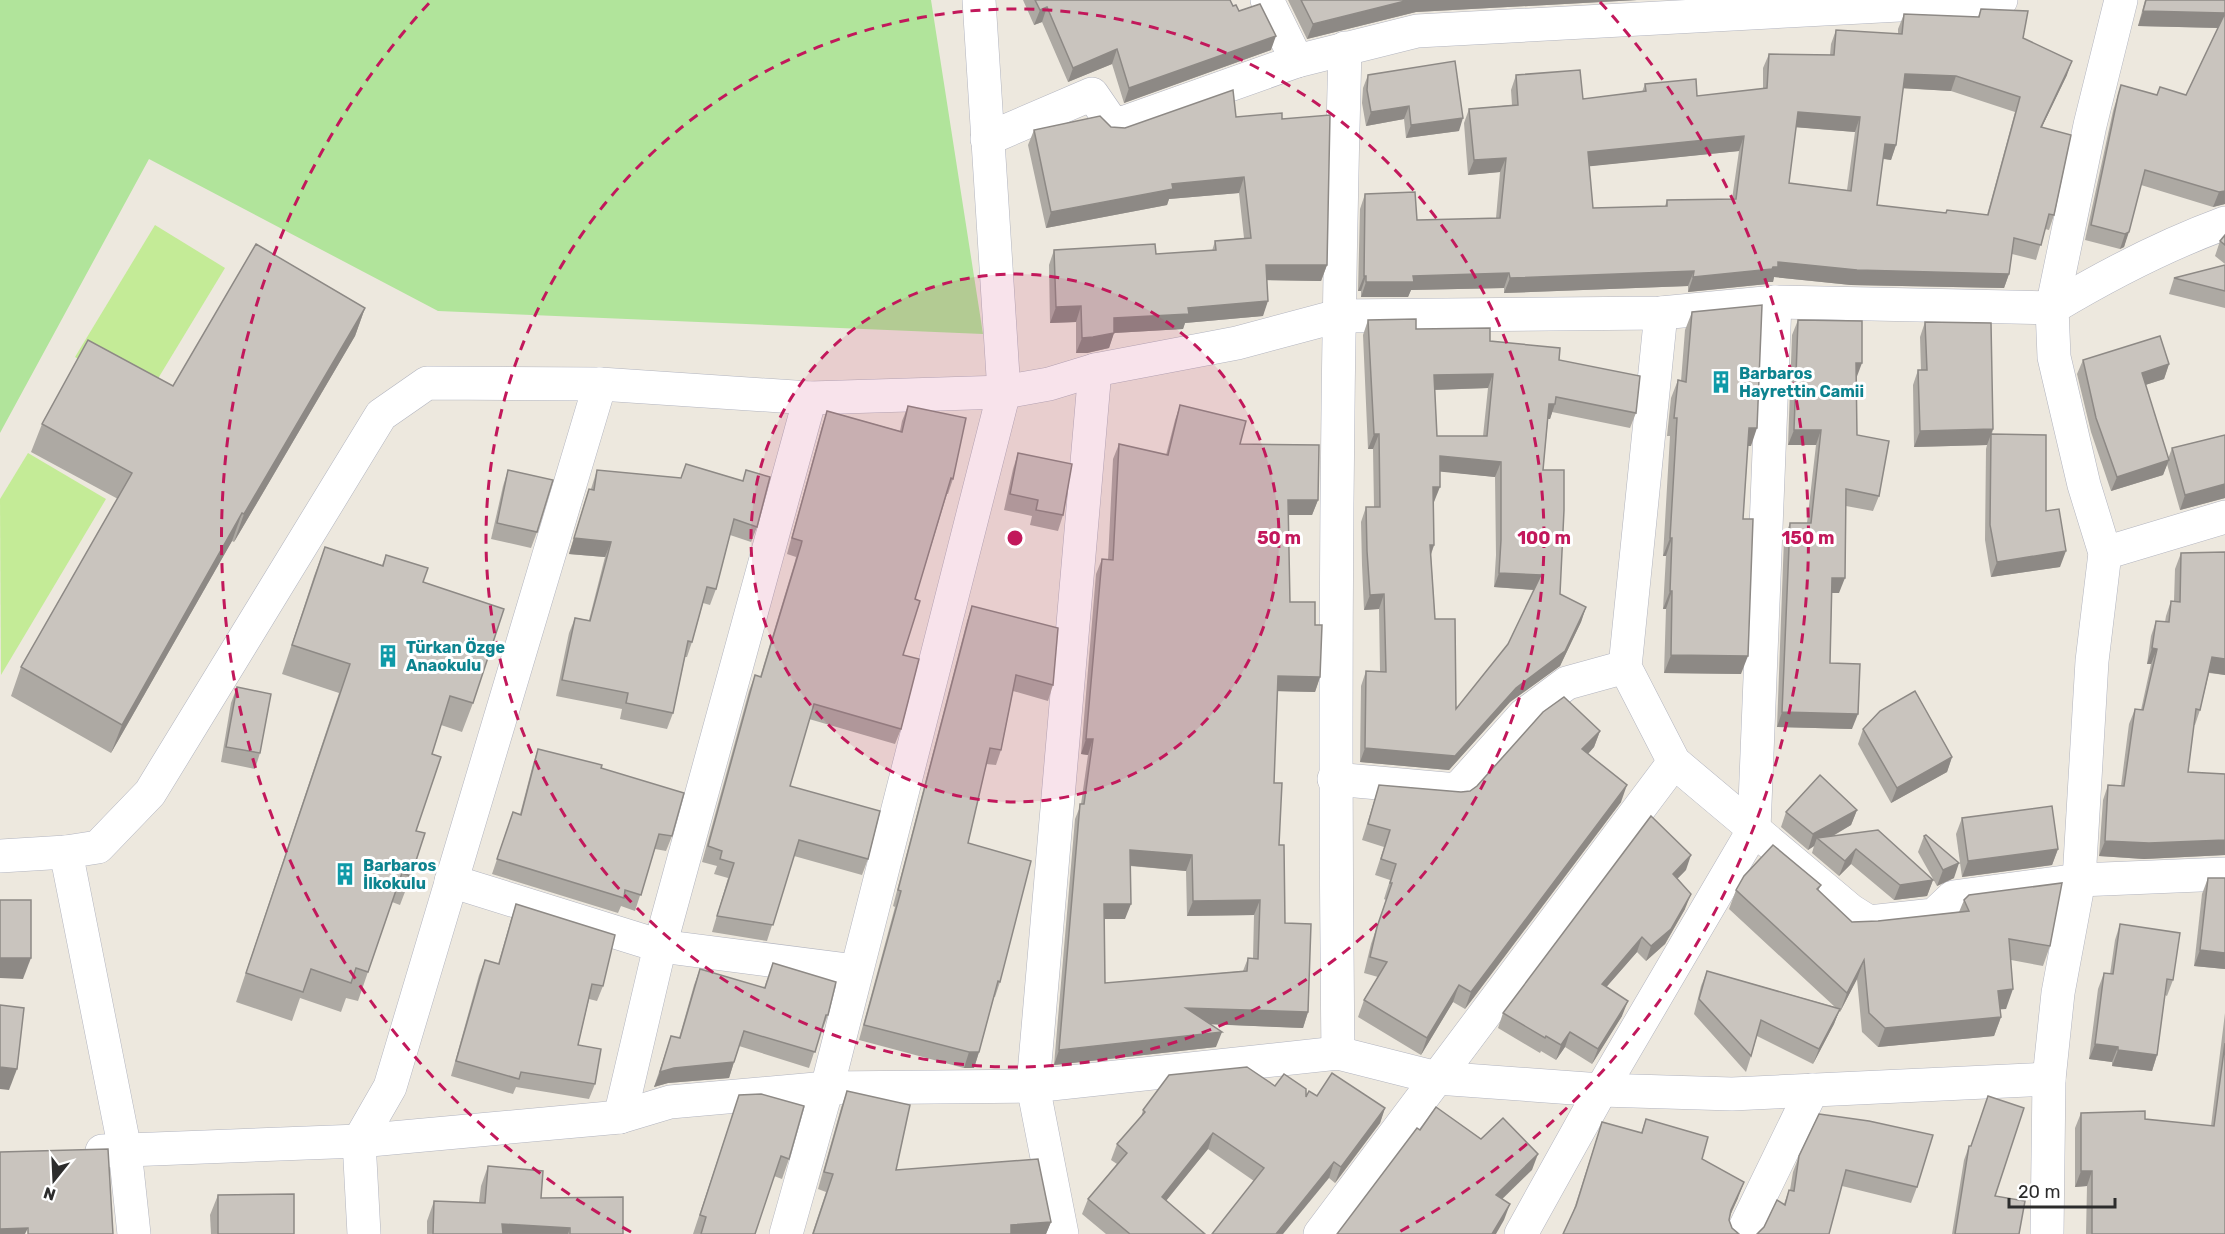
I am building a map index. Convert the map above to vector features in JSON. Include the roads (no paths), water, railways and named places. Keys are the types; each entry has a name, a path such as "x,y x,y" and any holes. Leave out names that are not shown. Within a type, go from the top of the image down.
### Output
{"street":[{"path":"786,1234 827,1088 1004,392 979,0"},
{"path":"1268,0 1297,61"},
{"path":"987,140 1092,94 1114,126 1297,61 1417,31 1918,4 1994,3 2001,0"},
{"path":"2047,1234 2049,1079 2058,993 2079,880 2092,661 2105,553 2084,485 2054,357 2052,308 2090,124 2121,0"},
{"path":"1338,1053 1334,779 1338,316 1345,48"},
{"path":"0,856 66,852 98,847 150,793 381,415 427,383 600,384 810,398 1004,392 1049,384 1095,370 1236,343 1338,316 1661,313 1775,302 2052,308 2091,285 2189,236 2225,223"},
{"path":"1521,1234 1601,1090 1754,828 1775,302"},
{"path":"1661,313 1625,667 1674,762 1850,910 1869,922 1934,915 1953,897 2079,880 2225,874"},
{"path":"1062,1234 1033,1086 1095,370"},
{"path":"364,1234 359,1141 390,1087 600,384"},
{"path":"620,1117 660,946 810,398"},
{"path":"2105,553 2225,517"},
{"path":"1334,779 1457,790 1524,715 1567,683 1625,667"},
{"path":"1320,1234 1674,762"},
{"path":"66,852 124,1150 134,1234"},
{"path":"452,881 660,946 856,971"},
{"path":"68,1153 359,1141 620,1117 669,1102 827,1088 1033,1086 1338,1053 1437,1078 1601,1090 1732,1094 2049,1079"},
{"path":"1742,1234 1812,1090"}],"place":[{"name":"Barbaros Hayrettin Camii","path":"1721,382"},
{"name":"Türkan Özge Anaokulu","path":"388,656"},
{"name":"Barbaros İlkokulu","path":"345,874"}]}
